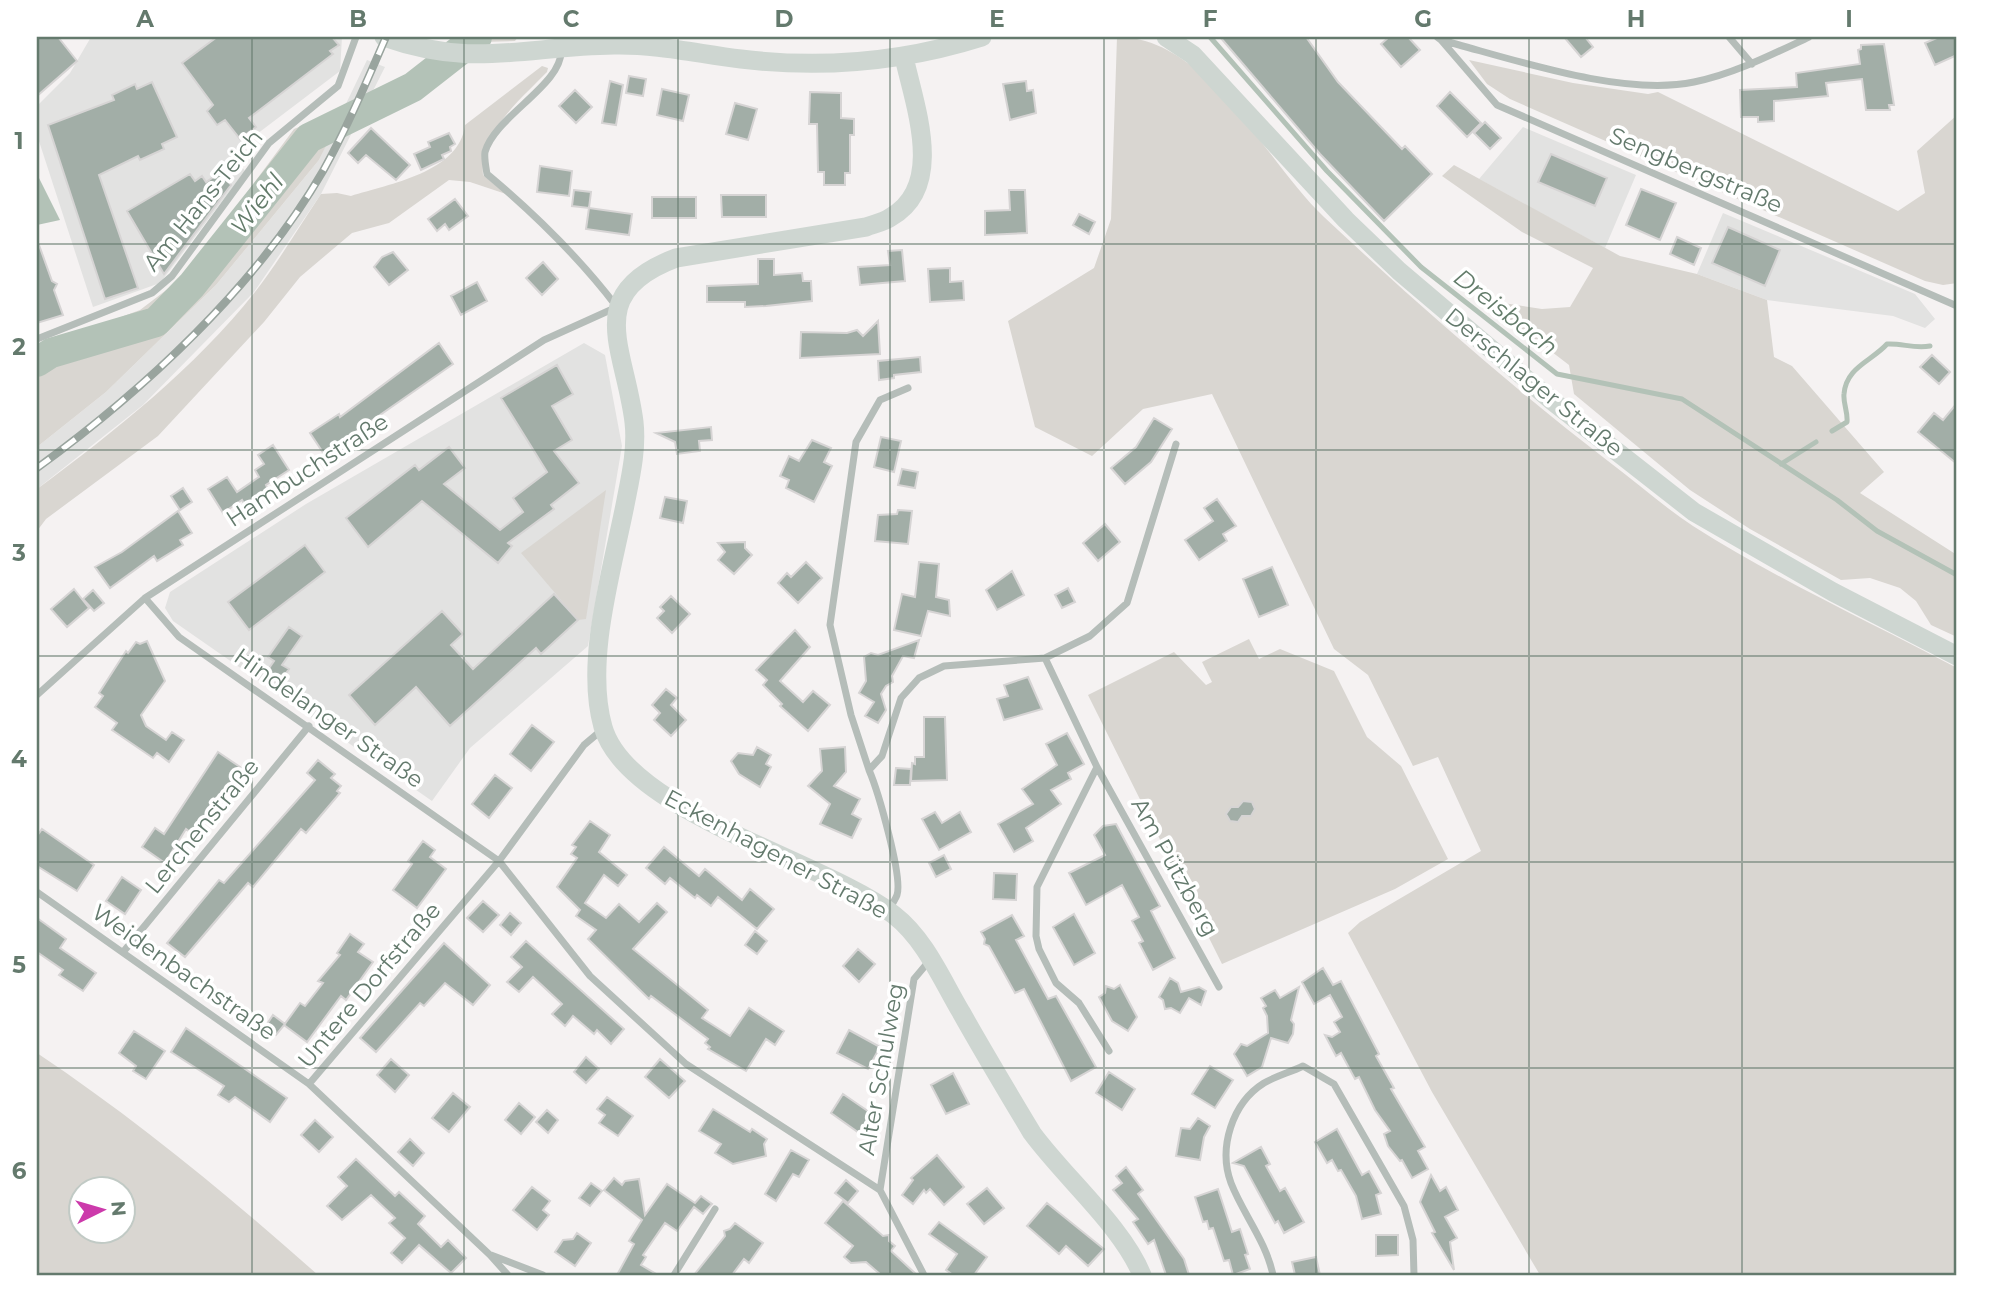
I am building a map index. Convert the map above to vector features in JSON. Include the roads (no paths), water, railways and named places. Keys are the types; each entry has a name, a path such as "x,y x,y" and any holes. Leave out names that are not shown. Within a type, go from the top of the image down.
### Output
{"main road":[{"path":"384,37 429,51 486,56 615,45 659,47 743,59 812,63 875,62 982,37"},
{"name":"Derschlager Straße","path":"1166,37 1193,55 1328,203 1399,271 1551,400 1694,512 1833,592 1957,656"},
{"path":"617,307 631,283 650,268 676,258 866,227 892,217 909,201 919,182 923,158 920,129 904,57"},
{"name":"Eckenhagener Straße","path":"617,307 615,325 635,424 633,467 604,615 595,685 603,729 624,764 650,786 682,806 870,898 911,931 1032,1133 1051,1159 1133,1253 1142,1275"}],"street":[{"name":"Am Hans-Teich","path":"37,339 152,293 172,276 269,143 338,86 356,37"},
{"path":"1730,37 1752,64"},
{"path":"1439,39 1571,73 1634,85 1694,83 1752,64 1809,37"},
{"name":"Sengbergstraße","path":"1439,39 1497,105 1957,306"},
{"path":"561,49 560,65 502,126 485,152 487,174 549,227 578,256 617,307"},
{"name":"Hambuchstraße","path":"37,695 145,598 544,340 617,307"},
{"path":"888,911 897,895 898,880 879,793 851,715 830,625 856,442 880,400 908,388"},
{"path":"869,770 882,757 901,698 919,678 944,666 1045,657 1090,636 1127,603 1176,444"},
{"name":"Hindelanger Straße","path":"145,598 178,637 499,861 590,975 686,1064 880,1190"},
{"name":"Am Pützberg","path":"1045,657 1097,767 1220,987"},
{"name":"Lerchenstraße","path":"124,951 309,726"},
{"name":"Untere Dorfstraße","path":"508,1275 309,1084 499,861 583,745 603,729"},
{"path":"1097,767 1037,887 1036,936 1039,949 1056,983 1079,1003 1109,1051"},
{"name":"Weidenbachstraße","path":"37,892 309,1084"},
{"name":"Alter Schulweg","path":"880,1190 914,979 930,960"},
{"path":"1273,1275 1254,1224 1230,1181 1226,1135 1240,1107 1262,1084 1303,1066 1334,1084 1404,1206 1413,1240 1413,1275"},
{"path":"880,1190 924,1275"},
{"path":"674,1275 715,1209"},
{"path":"490,1255 543,1275"}],"waterway":[{"name":"Wiehl","path":"37,362 51,353 156,322 192,285 309,138 413,87 477,37"},
{"name":"Dreisbach","path":"1210,37 1327,171 1421,267 1557,374 1682,399 1837,500 1877,531 1957,575"},
{"path":"1832,431 1847,422 1844,397 1846,385 1849,377 1861,365 1887,344 1930,346"},
{"path":"1781,464 1816,442"}],"railway":[{"path":"37,468 156,371 195,334 265,256 323,171 386,37"}]}
